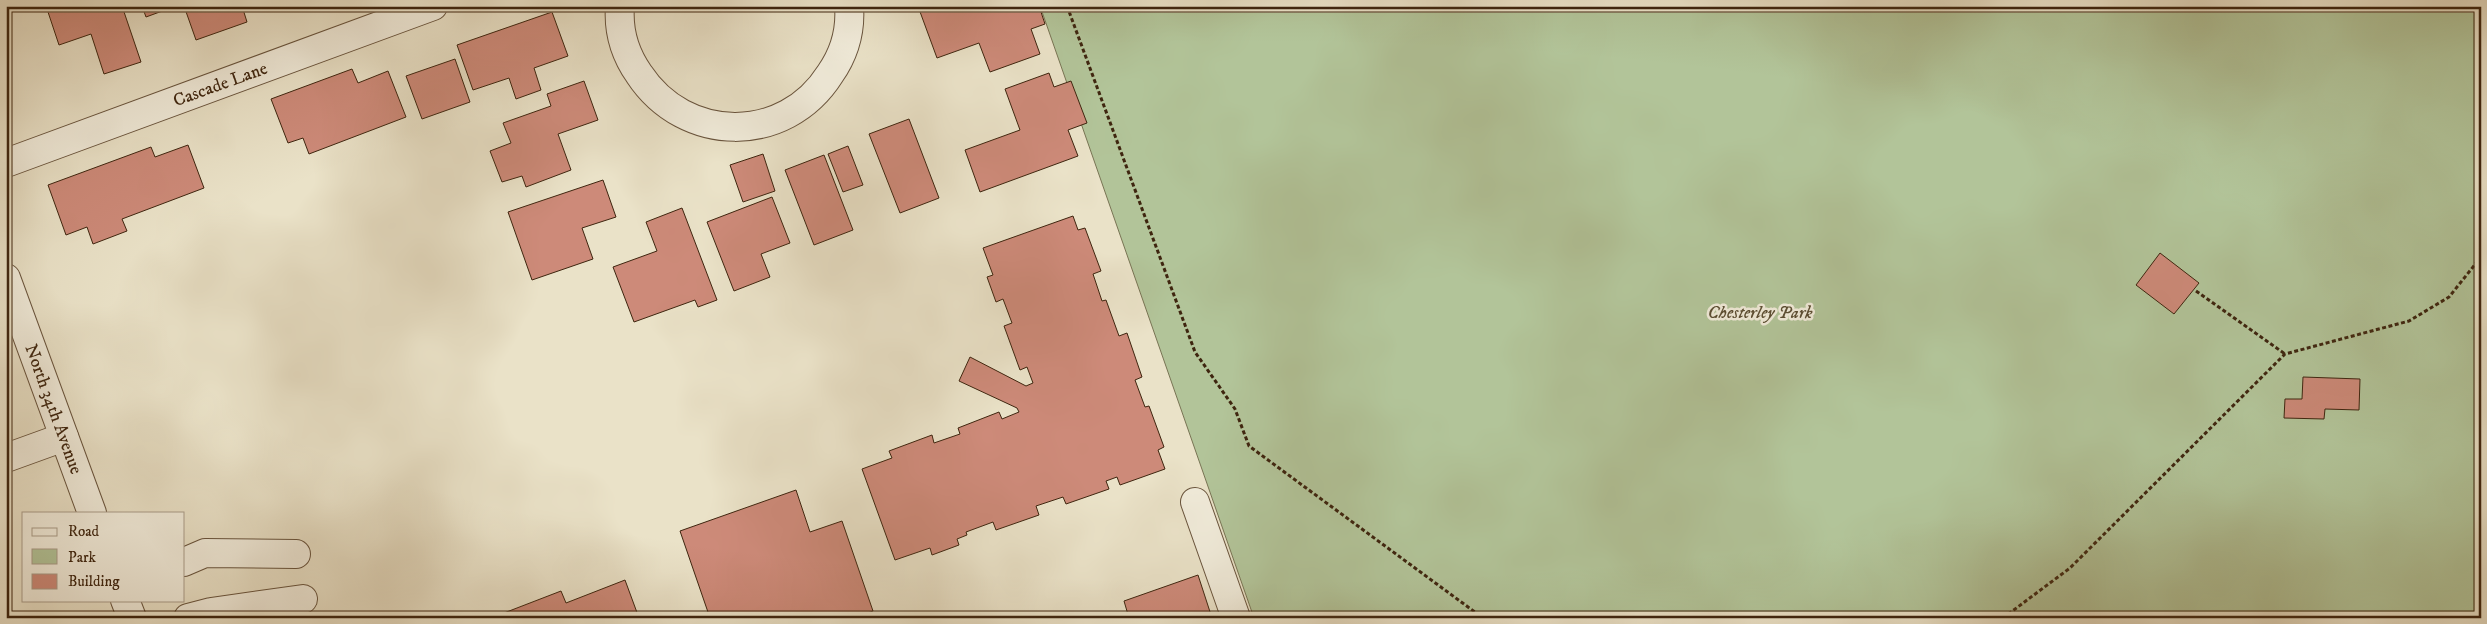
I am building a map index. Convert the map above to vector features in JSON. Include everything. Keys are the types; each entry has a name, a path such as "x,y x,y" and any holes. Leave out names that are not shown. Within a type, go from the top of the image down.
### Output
{"street":[{"name":"Cascade Lane","path":"6,163 433,6"},
{"path":"620,6 619,21 628,58 649,90 680,114 716,126 754,126 790,114 820,90 841,58 850,22 849,6"},
{"name":"North 34th Avenue","path":"6,278 92,512"},
{"path":"6,458 64,437"},
{"path":"1195,502 1236,618"},
{"path":"185,562 205,554 296,554"},
{"path":"188,618 211,612 303,599"},
{"path":"126,602 132,618"}],"path":[{"path":"1067,6 1195,352 1235,409 1249,446 1483,618"},
{"path":"2003,618 2070,568 2285,354 2408,321 2449,297 2481,257"},
{"path":"2196,292 2285,354"}],"green space":[{"name":"Chesterley Park","path":"1040,6 2481,6 2481,618 1254,618"}],"building":[{"path":"46,6 122,6 141,62 104,74 91,34 59,45"},
{"path":"142,6 176,6 146,17"},
{"path":"184,6 242,6 247,22 196,40"},
{"path":"927,6 1039,6 1045,24 1031,29 1040,54 990,72 979,43 937,58 919,9"},
{"path":"552,12 568,56 534,68 541,90 516,99 509,78 473,90 457,45"},
{"path":"455,59 470,102 422,119 406,76"},
{"path":"352,69 358,83 388,71 406,117 309,154 303,138 288,143 271,99"},
{"path":"1049,73 1054,87 1071,81 1087,123 1068,130 1078,156 980,192 965,150 1020,130 1005,89"},
{"path":"584,81 598,120 558,134 571,170 526,187 522,176 502,182 490,151 511,143 503,123 551,106 547,94"},
{"path":"909,119 939,198 900,213 869,134"},
{"path":"188,145 204,188 122,219 127,231 93,244 87,227 66,235 48,185 151,147 155,157"},
{"path":"848,146 863,185 843,192 828,154"},
{"path":"763,154 775,191 743,202 730,165"},
{"path":"824,155 853,230 814,245 785,170"},
{"path":"603,180 616,217 582,228 593,259 532,280 508,212"},
{"path":"772,197 790,243 761,254 770,277 734,291 707,222"},
{"path":"682,208 717,300 698,307 695,300 634,322 613,267 657,251 646,222"},
{"path":"1073,216 1078,230 1085,228 1101,271 1093,274 1102,301 1106,300 1119,336 1127,333 1142,377 1135,380 1145,407 1149,406 1164,447 1158,450 1165,469 1120,485 1117,477 1106,481 1109,489 1066,504 1063,497 1036,506 1039,515 996,530 993,522 966,532 967,535 957,539 959,545 932,555 930,548 895,560 862,469 892,458 889,451 932,435 934,443 960,434 958,428 999,412 1002,419 1019,412 1017,408 959,381 970,357 1026,386 1033,383 1027,367 1020,370 1004,326 1012,323 1003,299 996,302 987,277 993,275 983,248"},
{"path":"2160,253 2199,283 2174,314 2136,285"},
{"path":"2303,377 2360,379 2359,410 2325,409 2324,419 2284,418 2285,399 2302,399"},
{"path":"796,490 810,532 842,521 873,611 854,618 710,618 680,531"},
{"path":"1198,575 1212,618 1129,618 1124,601"},
{"path":"625,580 639,618 491,618 561,591 566,603"}]}
